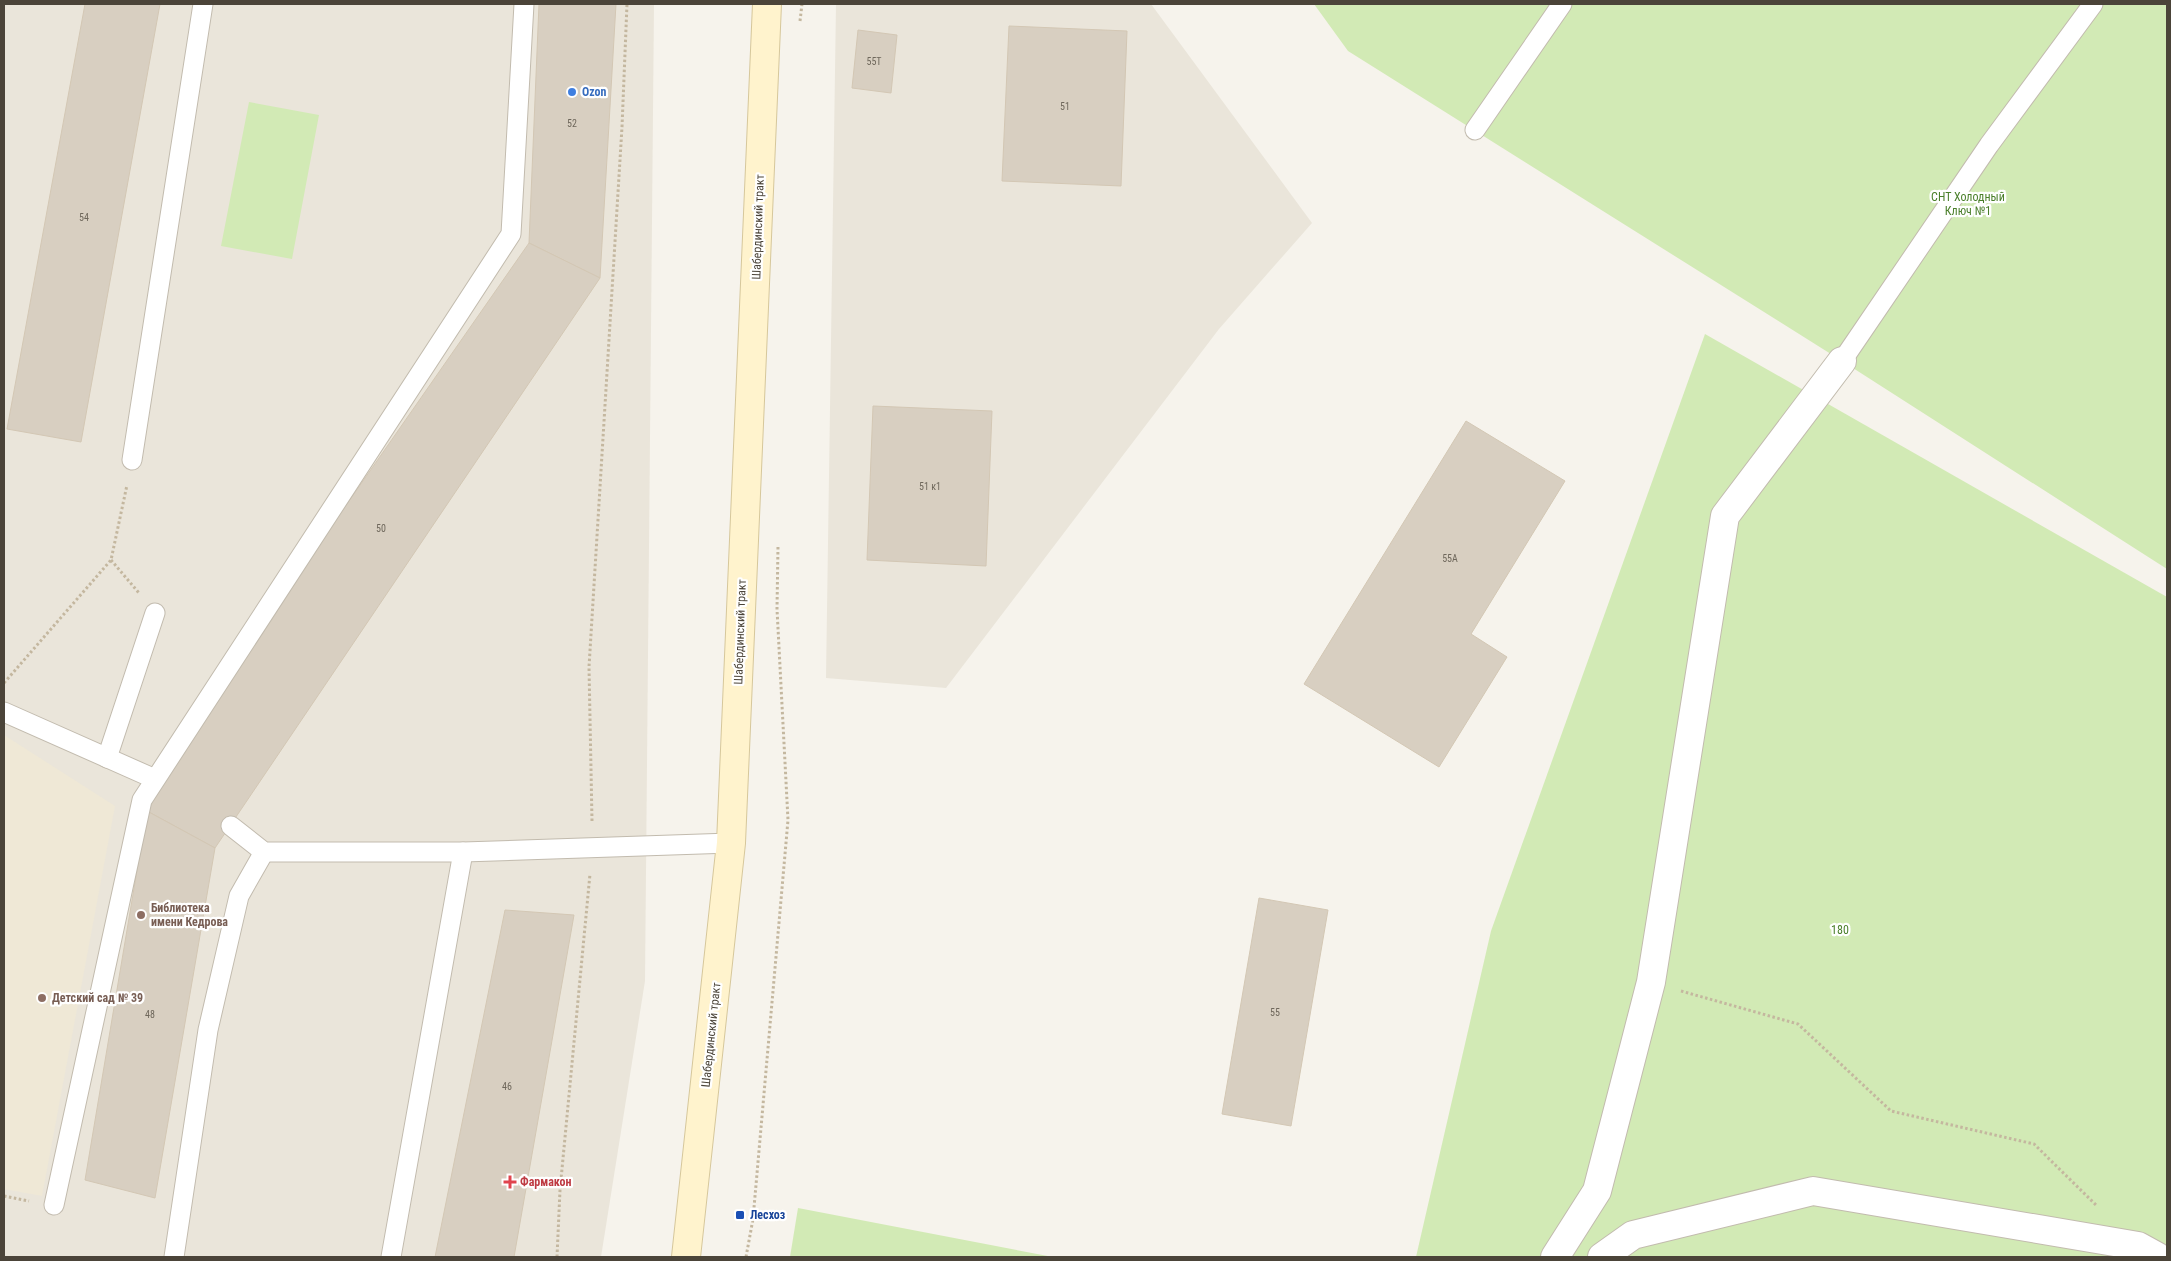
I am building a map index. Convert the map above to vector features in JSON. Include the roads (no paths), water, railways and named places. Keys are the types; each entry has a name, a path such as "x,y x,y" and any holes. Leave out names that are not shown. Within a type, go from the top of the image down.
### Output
{"main road":[{"name":"Шабердинский тракт","path":"686,1257 731,843 767,4"}],"street":[{"path":"1555,1257 1597,1191 1651,982 1725,516 1842,361"},
{"path":"1602,1257 1634,1235 1813,1191 2138,1246 2158,1257"}],"lane":[{"path":"132,460 204,4"},
{"path":"54,1205 142,800 511,234 524,4"},
{"path":"1475,130 1562,4"},
{"path":"1842,361 1989,145 2093,4"},
{"path":"107,758 155,613"},
{"path":"4,712 155,779"},
{"path":"231,826 264,852 463,852 731,843"},
{"path":"174,1257 208,1030 239,896 264,852"},
{"path":"391,1257 463,852"}],"place":[{"name":"Ozon","path":"572,92"},
{"name":"Библиотека имени Кедрова","path":"141,915"},
{"name":"Детский сад № 39","path":"42,998"},
{"name":"Фармакон","path":"510,1182"},
{"name":"Лесхоз","path":"740,1215"}],"park label":[{"name":"СНТ Холодный Ключ №1","path":"1968,204"},
{"name":"180","path":"1840,930"}]}
